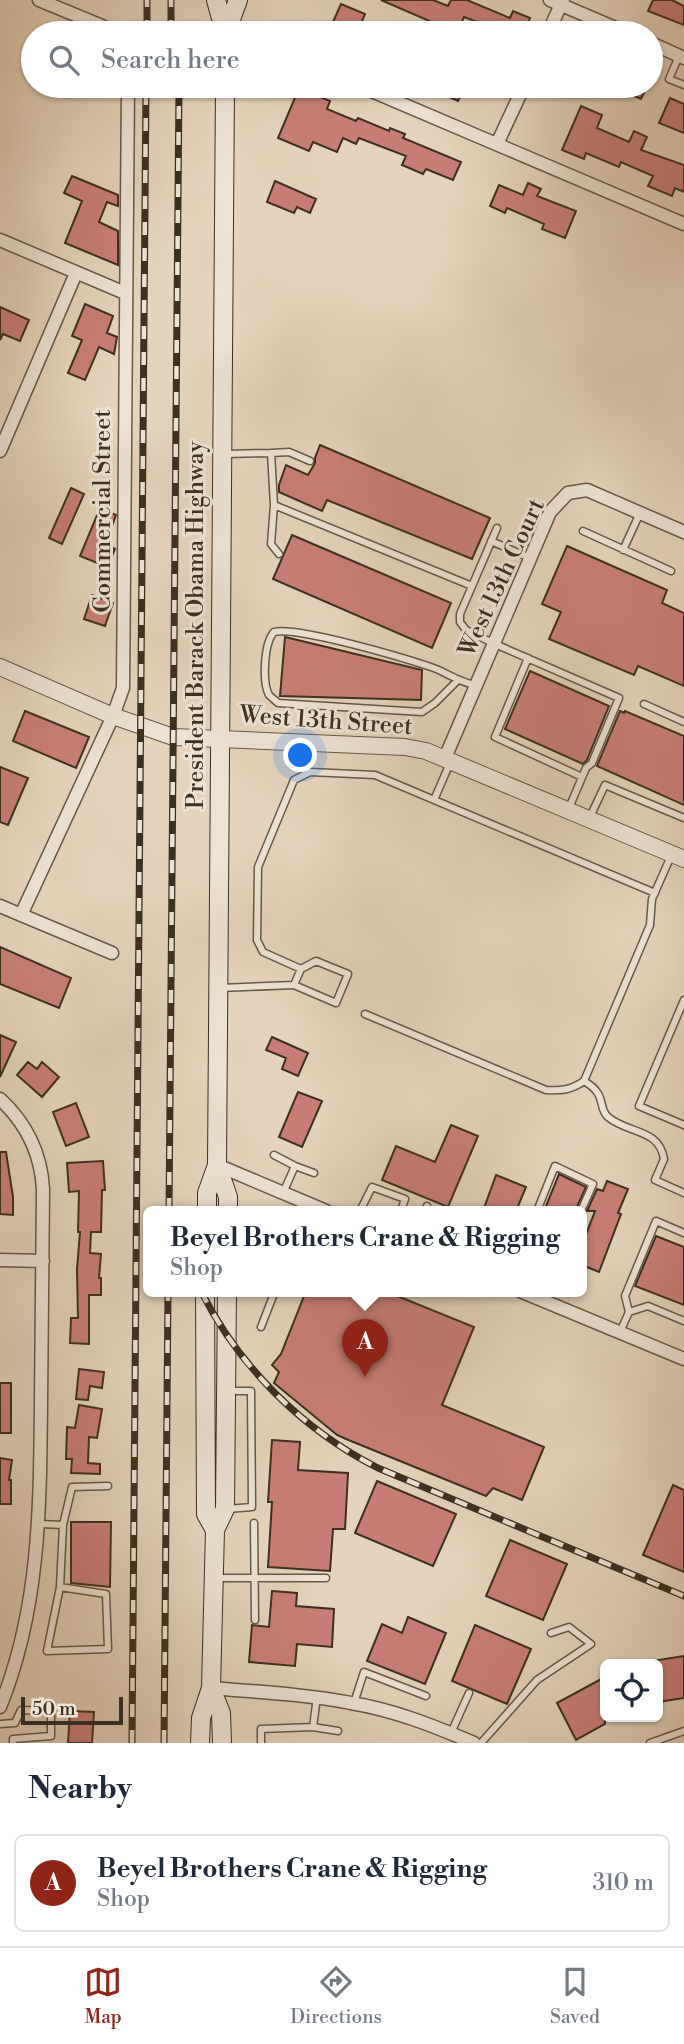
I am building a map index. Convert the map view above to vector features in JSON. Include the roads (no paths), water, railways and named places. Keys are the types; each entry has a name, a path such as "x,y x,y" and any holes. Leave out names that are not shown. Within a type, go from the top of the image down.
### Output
{"main road":[{"path":"216,0 222,21"},
{"path":"230,21 238,0"},
{"name":"President Barack Obama Highway","path":"225,98 217,1165 228,1197 228,1206"},
{"name":"President Barack Obama Highway","path":"207,1206 207,1193 217,1165"},
{"path":"205,1297 206,1514 215,1530"},
{"path":"200,1743 201,1718 211,1688 215,1530 225,1509 227,1297"},
{"path":"211,1688 221,1713 222,1743"}],"street":[{"path":"39,0 90,21"},
{"path":"552,21 558,1 596,20"},
{"path":"663,48 682,57"},
{"name":"Commercial Street","path":"21,915 124,688 128,98"},
{"path":"388,98 684,224"},
{"path":"497,144 518,98"},
{"path":"0,240 125,293"},
{"path":"0,451 76,273"},
{"name":"West 13th Court","path":"448,759 475,685 532,559 550,512 568,494 587,490 684,532"},
{"name":"West 13th Street","path":"0,667 113,716 173,737 405,747 448,759 678,857"},
{"path":"0,906 111,953"},
{"path":"0,1099 10,1108 29,1135 39,1159 43,1179 40,1524 29,1612 0,1707"},
{"path":"217,1165 283,1193 299,1205"},
{"path":"0,1260 43,1261"},
{"path":"546,1297 684,1359"},
{"path":"211,1688 317,1697 354,1703 394,1713 474,1743"}],"lane":[{"path":"682,57 669,79 684,85"},
{"path":"222,454 289,452 310,461"},
{"path":"271,453 274,505 271,544 279,554"},
{"path":"274,505 472,586"},
{"path":"623,550 640,513"},
{"path":"496,528 460,614 460,622 466,630 495,644 619,698 592,763 586,768 568,810"},
{"path":"583,531 671,571"},
{"path":"491,541 532,559"},
{"path":"457,681 422,712 278,703 270,696 265,682 267,644 274,632 281,630 317,636 433,668 457,681 475,685"},
{"path":"528,658 495,737 582,777"},
{"path":"644,704 684,722"},
{"path":"434,800 448,759"},
{"path":"301,969 263,953 257,940 258,867 294,780 310,772 376,775 655,893"},
{"path":"589,819 605,785 684,818"},
{"path":"365,1014 546,1090 573,1088 584,1081 650,925 655,893 678,857"},
{"path":"218,989 294,985 336,1003 348,974 316,961 301,969 294,985"},
{"path":"684,1000 639,1106 684,1125"},
{"path":"584,1081 600,1094 604,1111 609,1118 658,1142 664,1159 655,1180 684,1193"},
{"path":"274,1155 314,1173"},
{"path":"283,1193 295,1166"},
{"path":"539,1206 555,1166 593,1184 583,1206"},
{"path":"362,1206 372,1187 405,1199 403,1206"},
{"path":"620,1332 629,1312 625,1296 656,1221 684,1233"},
{"path":"261,1327 273,1297"},
{"path":"629,1312 648,1306 684,1321"},
{"path":"225,1509 253,1507 251,1391 226,1391"},
{"path":"60,1587 106,1594 108,1650 47,1651 60,1587 63,1525 72,1487 108,1486"},
{"path":"254,1523 255,1620"},
{"path":"40,1524 63,1525"},
{"path":"214,1578 326,1578"},
{"path":"481,1743 537,1680 591,1644 569,1627 551,1633"},
{"path":"354,1703 364,1672 426,1696"},
{"path":"451,1733 469,1693"},
{"path":"313,1727 317,1697"},
{"path":"21,1710 51,1711 51,1736 13,1741 15,1723 21,1710"},
{"path":"0,1724 15,1723"},
{"path":"261,1743 261,1729 313,1727 338,1731"},
{"path":"650,1743 684,1731"}],"railway":[{"path":"147,0 147,21"},
{"path":"171,0 171,21"},
{"path":"132,1743 146,98"},
{"path":"169,1206 179,98"},
{"path":"164,1743 168,1297"},
{"path":"204,1297 234,1345 276,1394 324,1435 350,1453 378,1468 684,1596"}],"place":[{"name":"Beyel Brothers Crane & Rigging","path":"365,1377"}]}
